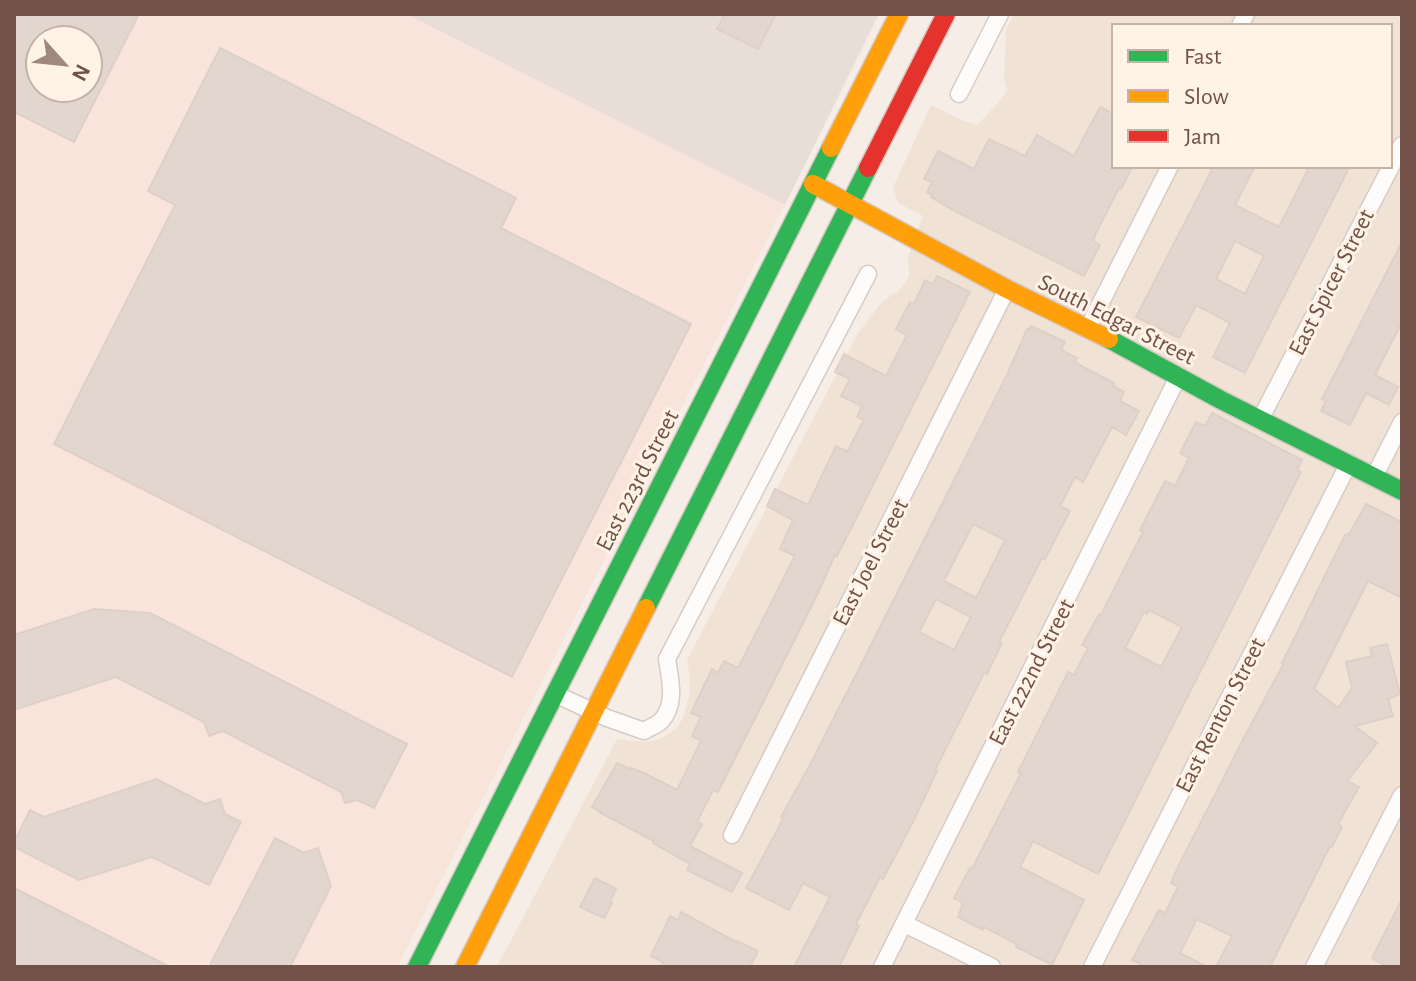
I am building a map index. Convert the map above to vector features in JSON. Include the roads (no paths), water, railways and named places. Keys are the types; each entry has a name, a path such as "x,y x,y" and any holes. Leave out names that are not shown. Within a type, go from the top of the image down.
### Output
{"main road":[{"name":"East 223rd Street","path":"417,967 899,14"},
{"path":"465,967 946,14"},
{"name":"South Edgar Street","path":"813,184 1007,289 1402,491"}],"street":[{"path":"959,94 1000,14"},
{"name":"East Spicer Street","path":"1392,164 1402,145"},
{"path":"1088,328 1169,168"},
{"name":"East Spicer Street","path":"1260,420 1390,168"},
{"path":"555,694 644,731 660,722 669,707 672,690 667,659 868,274"},
{"name":"East Joel Street","path":"732,835 1007,289"},
{"name":"East 222nd Street","path":"882,967 1178,377"},
{"path":"1374,477 1402,422"},
{"name":"East Renton Street","path":"1092,967 1349,463"},
{"path":"1314,967 1402,795"},
{"path":"905,924 992,967"}]}
